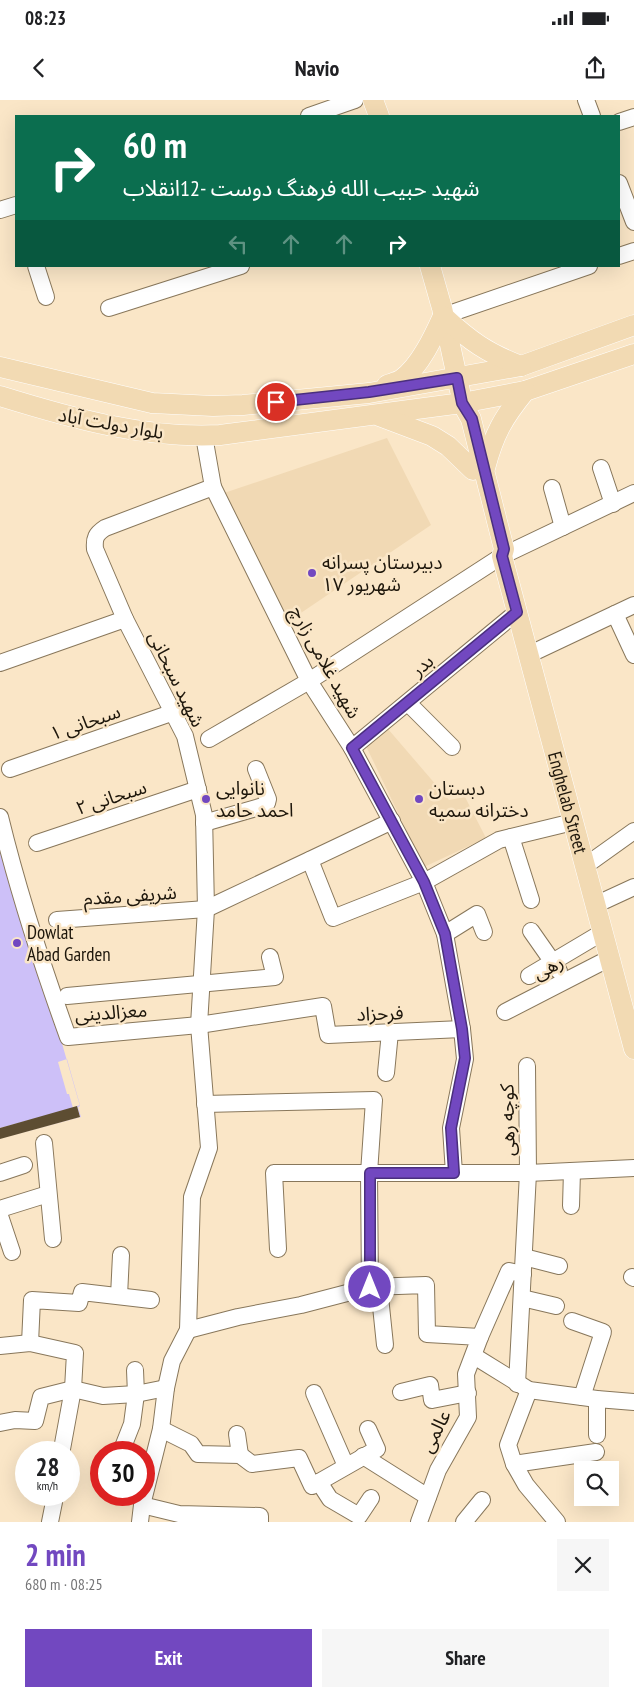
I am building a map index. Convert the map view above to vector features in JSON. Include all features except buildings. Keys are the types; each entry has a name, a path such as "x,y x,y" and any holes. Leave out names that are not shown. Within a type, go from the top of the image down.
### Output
{"main road":[{"path":"373,100 379,115"},
{"name":"Enghelab Street","path":"430,267 444,316 462,403 472,419 478,470 504,549 502,556 595,905 610,958 630,1013 634,1050"},
{"path":"369,392 402,379 413,368 430,344 444,316 465,337 495,356 521,366"},
{"name":"بلوار دولت آباد","path":"0,367 152,403 213,406 243,405 369,392 521,366 634,325"},
{"name":"بلوار دولت آباد","path":"0,396 56,413 140,432 212,436 462,403 525,391 634,354"},
{"path":"375,414 432,436 478,470 507,412 525,391"},
{"path":"212,436 228,427 229,422 224,412 213,406"}],"street":[{"path":"312,115 355,100"},
{"path":"586,100 592,115"},
{"path":"620,122 634,117"},
{"path":"623,189 634,222"},
{"path":"0,210 15,206"},
{"path":"620,256 634,251"},
{"path":"36,267 46,297"},
{"path":"109,308 238,267"},
{"path":"444,316 586,267"},
{"path":"212,436 213,487"},
{"path":"601,468 613,504"},
{"name":"شهید سبحانی","path":"188,1330 192,1197 209,1148 198,1025 206,909 204,815 185,736 125,619 94,540 97,533 105,528 213,487"},
{"name":"شهید غلامی زارچ","path":"213,487 309,681 352,748 424,882 445,934 462,1029 465,1058 451,1128 454,1173"},
{"path":"552,488 563,527"},
{"path":"209,738 309,681 502,556 634,493"},
{"path":"528,655 634,605"},
{"name":"بدر","path":"352,748 517,612"},
{"path":"615,614 634,655"},
{"path":"0,663 125,619"},
{"path":"408,702 452,747"},
{"name":"سبحانی ۱","path":"10,769 174,712"},
{"path":"204,823 263,806 267,803 268,799 256,769"},
{"name":"سبحانی ۲","path":"36,843 198,789"},
{"name":"معزالدینی","path":"0,817 13,868 53,996 68,1037 198,1025 323,1006"},
{"path":"206,909 392,821"},
{"path":"310,860 333,918 424,882 499,840 573,822"},
{"path":"585,866 634,831"},
{"path":"512,837 531,900"},
{"path":"595,905 634,887"},
{"name":"شریفی مقدم","path":"58,920 206,909"},
{"path":"445,934 477,914 484,932"},
{"path":"531,931 566,981"},
{"path":"529,976 603,932"},
{"path":"67,996 275,977 270,957"},
{"name":"رهی","path":"505,1012 610,958"},
{"name":"فرحزاد","path":"323,1006 328,1035 462,1029"},
{"path":"386,1073 390,1032"},
{"name":"کوچه رهی","path":"526,1066 528,1173 522,1298 523,1387 508,1444 514,1464 526,1485 557,1522"},
{"path":"205,1104 374,1100 370,1173 375,1287 385,1344"},
{"path":"44,1143 53,1239"},
{"path":"0,1173 24,1165"},
{"path":"278,1249 274,1173 528,1173 634,1168"},
{"path":"571,1206 572,1171"},
{"path":"0,1209 48,1194"},
{"path":"1,1225 12,1252"},
{"path":"119,1296 121,1255"},
{"path":"524,1257 559,1266"},
{"name":"عالمی","path":"419,1522 438,1470 468,1417 466,1374 480,1337 509,1271 523,1274"},
{"path":"155,1453 172,1362 188,1330 238,1317 302,1306 375,1287 426,1285 427,1334 480,1337"},
{"path":"30,1343 32,1300 79,1303 82,1292 152,1300"},
{"path":"522,1298 556,1306"},
{"path":"572,1321 603,1332 589,1398 597,1435"},
{"path":"0,1346 30,1343 75,1353 73,1389 63,1441"},
{"path":"474,1356 523,1387 589,1398 634,1402"},
{"path":"125,1441 132,1424 136,1394 135,1370"},
{"path":"401,1392 430,1385 432,1400 468,1393"},
{"path":"0,1423 15,1420 35,1421 41,1396 73,1389 103,1396 136,1394 166,1388"},
{"path":"314,1393 346,1466"},
{"path":"161,1429 191,1444 198,1454 240,1455 252,1464 299,1458 312,1486 377,1449 368,1428"},
{"path":"237,1434 240,1455"},
{"path":"514,1464 596,1452"},
{"path":"363,1456 428,1497"},
{"path":"319,1482 330,1499 359,1516 371,1498"},
{"path":"464,1522 482,1500"},
{"path":"50,1522 53,1506"},
{"path":"140,1522 142,1506"},
{"path":"146,1506 179,1514 212,1518 260,1516 260,1522"}],"shaded area":[{"name":"دبیرستان پسرانه ۱۷ شهریور","path":"387,438 431,525 289,621 224,493"},
{"name":"دبستان دخترانه سمیه","path":"388,729 449,800 465,797 486,838 424,867 366,746"},
{"name":"Dowlat Abad Garden","path":"0,828 67,1059 58,1062 73,1108 0,1128"},
{"path":"80,1105 78,1107 81,1117 0,1139 80,1117 77,1106"}],"place":[{"name":"دبیرستان پسرانه ۱۷ شهریور","path":"312,573"},
{"name":"نانوایی احمد حامد","path":"206,799"},
{"name":"دبستان دخترانه سمیه","path":"419,799"},
{"name":"Dowlat Abad Garden","path":"17,943"}],"route":[{"path":"276,402 369,392 457,378 462,403 472,419 504,549 502,556 517,612 352,748 424,882 445,934 462,1029 465,1058 451,1128 454,1173 370,1173 370,1287"}]}
